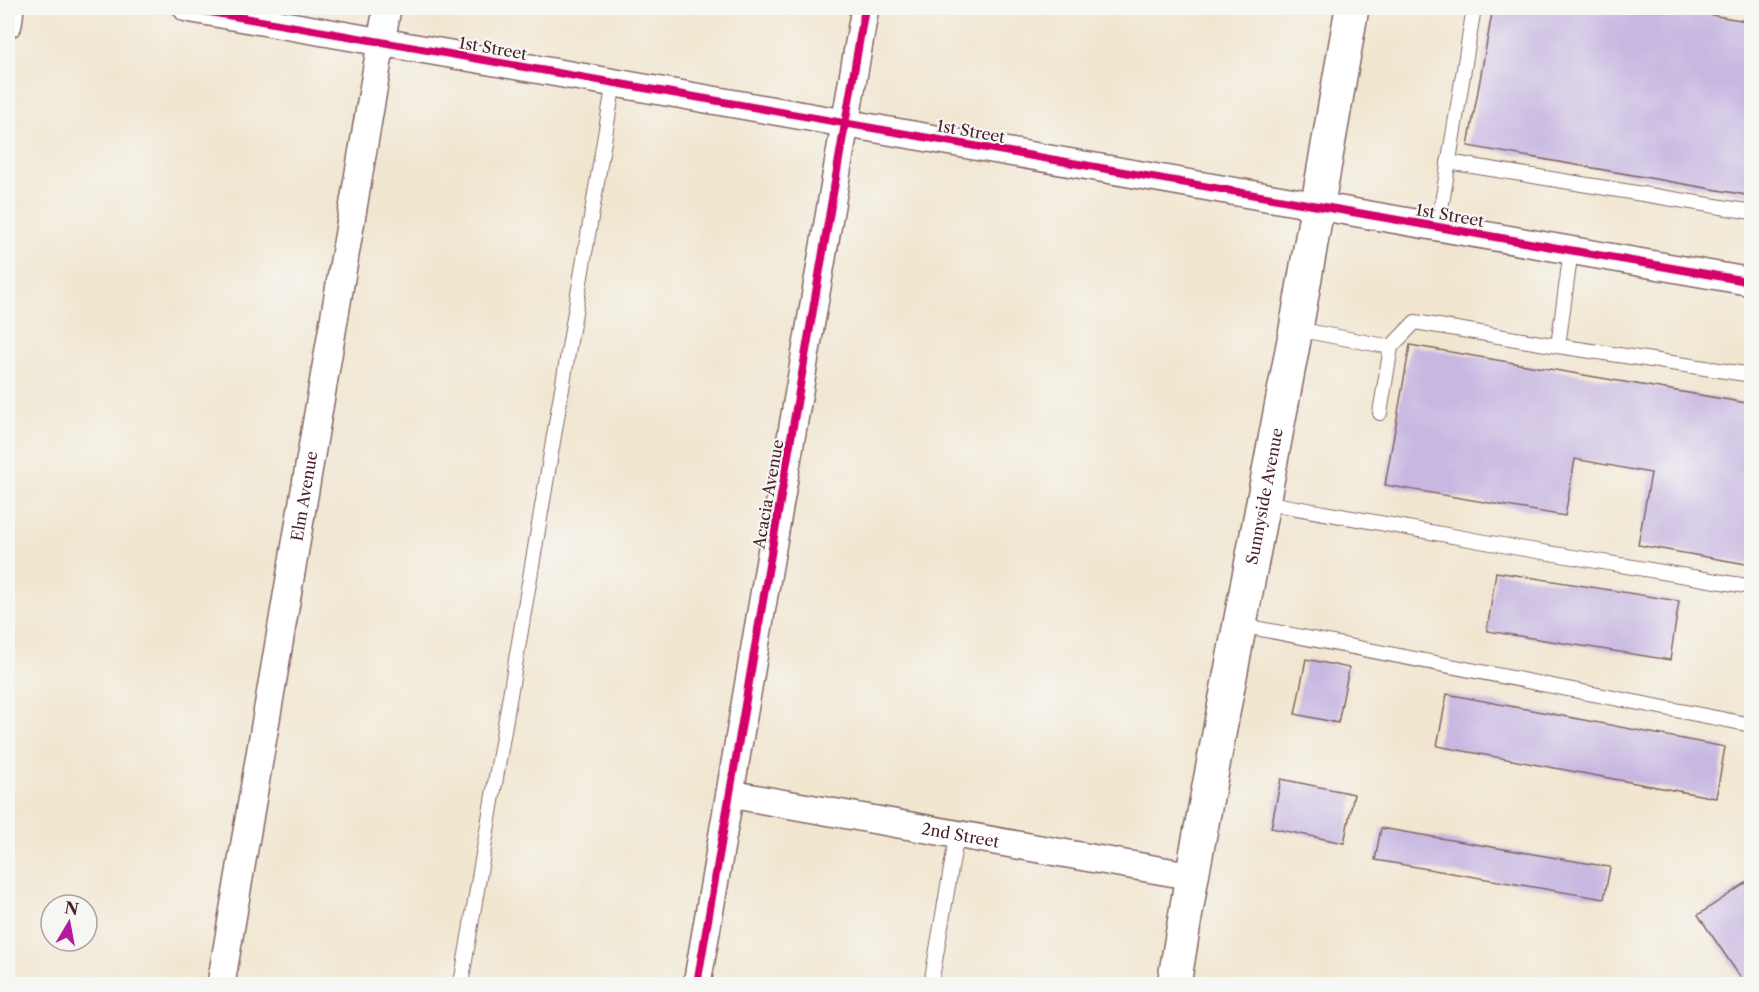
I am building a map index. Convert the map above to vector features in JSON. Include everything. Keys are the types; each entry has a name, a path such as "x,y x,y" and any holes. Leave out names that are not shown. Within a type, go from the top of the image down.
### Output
{"main road":[{"name":"Sunnyside Avenue","path":"1174,984 1191,876 1296,329 1352,8"}],"street":[{"path":"8,24 10,8"},
{"name":"1st Street","path":"187,8 1752,282"},
{"name":"Elm Avenue","path":"221,984 387,8"},
{"name":"Acacia Avenue","path":"697,984 865,8"},
{"name":"2nd Street","path":"730,794 1191,876"}],"lane":[{"path":"1438,227 1474,8"},
{"path":"461,984 614,82"},
{"path":"1448,162 1752,212"},
{"path":"1558,346 1571,250"},
{"path":"1380,413 1391,347 1415,322 1752,375"},
{"path":"1296,329 1391,347"},
{"path":"1263,502 1752,587"},
{"path":"1240,626 1752,724"},
{"path":"931,984 957,834"}],"building":[{"path":"1493,8 1669,8 1752,22 1752,196 1468,146"},
{"path":"1410,345 1752,404 1752,565 1638,545 1651,473 1575,459 1565,516 1385,485"},
{"path":"1496,572 1679,601 1670,660 1487,631"},
{"path":"1306,659 1349,668 1338,723 1295,714"},
{"path":"1447,694 1725,747 1716,798 1437,746"},
{"path":"1281,779 1354,794 1344,843 1271,828"},
{"path":"1381,828 1610,867 1604,899 1375,860"},
{"path":"1752,879 1752,984 1745,984 1698,915"}],"cycle path":[{"path":"187,8 1752,282"},
{"path":"697,984 865,8"}]}
